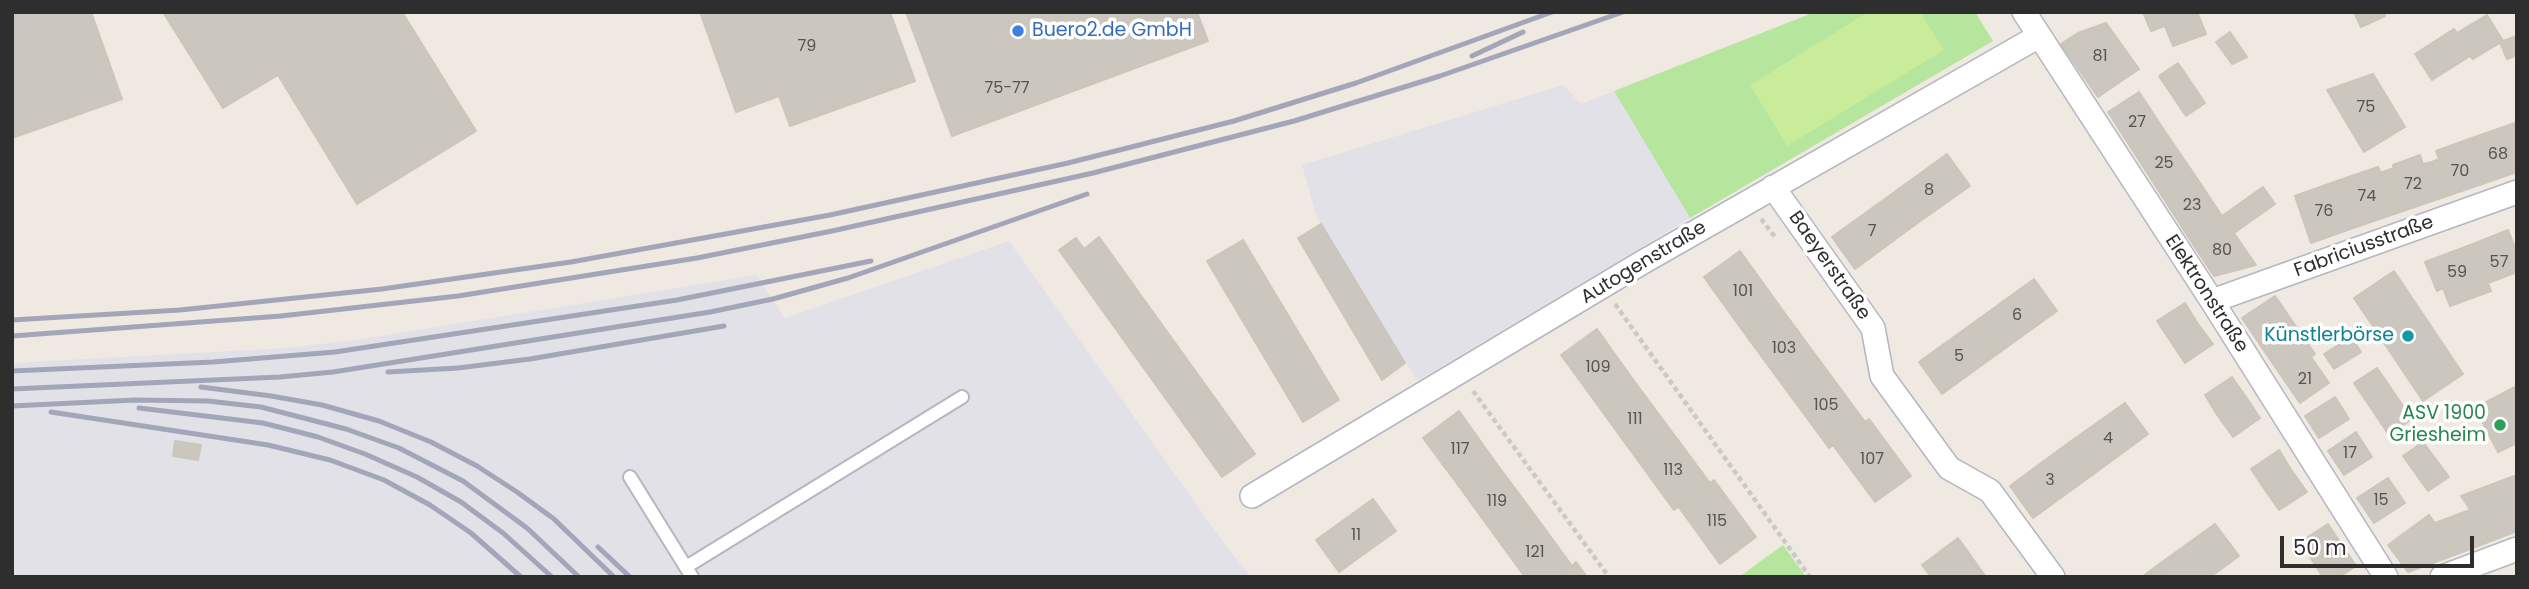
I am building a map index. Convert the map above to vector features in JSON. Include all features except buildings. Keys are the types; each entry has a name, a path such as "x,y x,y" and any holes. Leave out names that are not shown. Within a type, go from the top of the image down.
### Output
{"street":[{"name":"Autogenstraße","path":"1252,496 1773,187 2035,21"},
{"name":"Elektronstraße","path":"2035,21 2386,577"},
{"name":"Baeyerstraße","path":"1773,187 1872,328 1882,376 1897,397 1949,468 1990,491 2053,577"},
{"name":"Fabriciusstraße","path":"2212,301 2517,192"},
{"path":"2442,577 2517,550"}],"lane":[{"path":"631,477 689,572 962,397"}],"path":[{"path":"1602,287 1810,577"},
{"path":"1459,372 1609,577"}],"shaded area":[{"path":"1563,85 1581,104 1614,91 1690,218 1417,381 1316,215 1302,165"},
{"path":"1009,241 1221,539 1251,577 12,577 12,363 286,348 356,340 757,275 785,318"}],"green space":[{"path":"1815,12 1975,12 1993,41 1690,218 1614,91"},
{"path":"1868,12 1920,12 1944,50 1787,146 1750,85"},
{"path":"1783,545 1806,577 1739,577"}],"railway":[{"path":"12,320 180,310 382,289 571,262 830,215 1068,163 1234,121 1356,83 1552,12"},
{"path":"12,336 281,316 458,296 697,258 832,231 1093,173 1294,121 1440,76 1623,12"},
{"path":"1472,56 1523,32"},
{"path":"12,389 280,377 333,372 710,312 773,299 848,278 1087,194"},
{"path":"12,371 213,362 335,352 677,300 871,261"},
{"path":"388,372 458,368 530,359 724,326"},
{"path":"201,387 322,405 379,421 431,442 477,466 554,519 614,577"},
{"path":"12,406 135,400 208,401 261,407 346,429 399,448 463,481 527,528 579,577"},
{"path":"139,408 263,423 318,437 365,454 417,477 461,502 503,533 552,577"},
{"path":"51,412 268,445 330,460 384,480 430,505 471,533 521,577"},
{"path":"598,547 630,577"}],"place":[{"name":"Buero2.de GmbH","path":"1018,31"},
{"name":"Künstlerbörse","path":"2408,336"},
{"name":"ASV 1900 Griesheim","path":"2500,425"}]}
